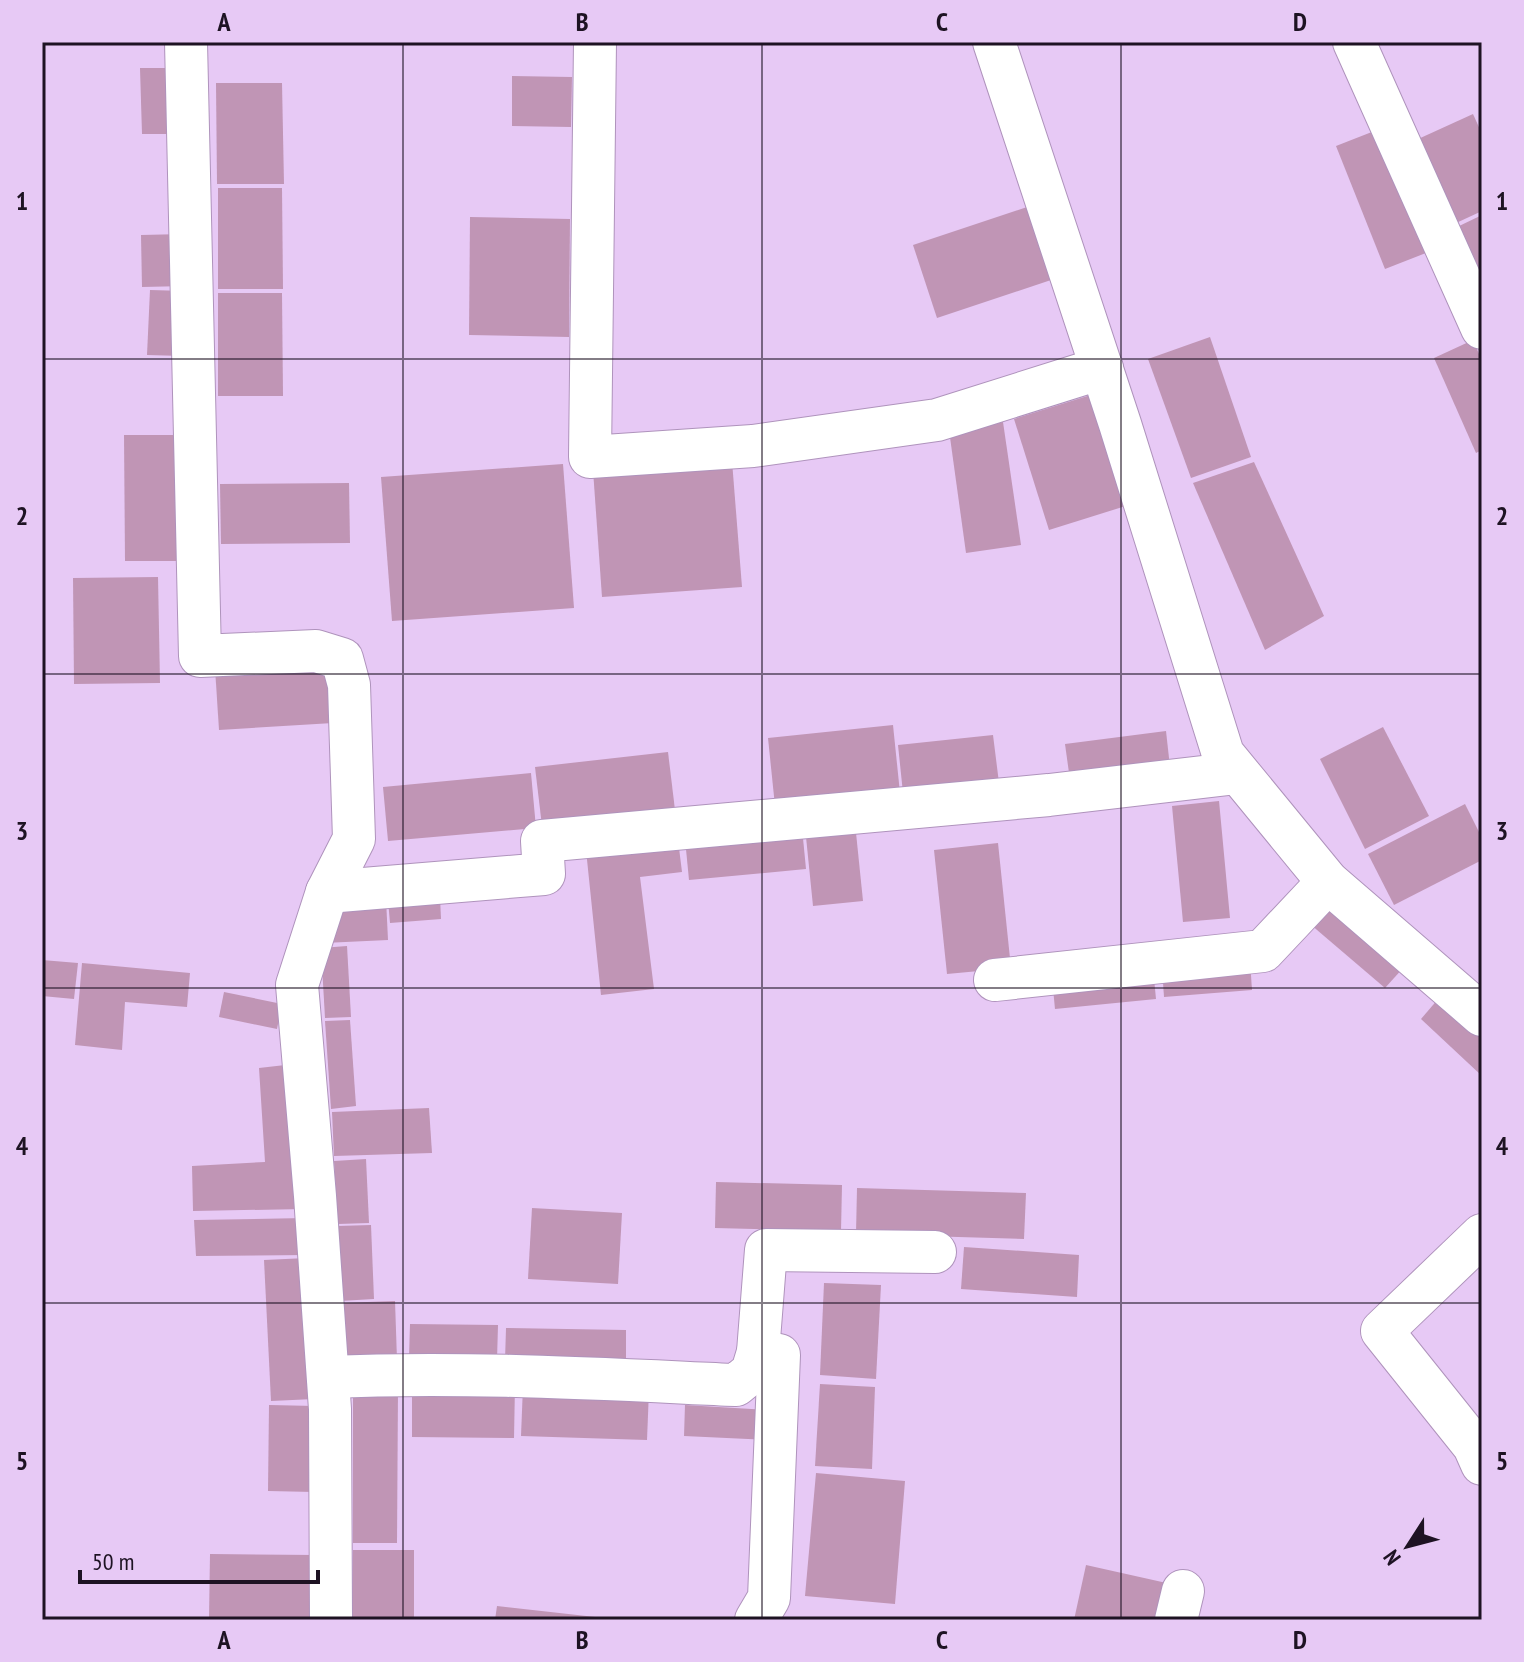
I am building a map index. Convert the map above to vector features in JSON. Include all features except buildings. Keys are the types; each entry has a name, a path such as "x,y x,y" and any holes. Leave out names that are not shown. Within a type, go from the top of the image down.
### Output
{"street":[{"path":"186,42 200,656 316,651 342,659 349,685 354,839 327,892 297,985 328,1377 331,1620"},
{"path":"595,42 590,457 753,446 937,420 1102,368"},
{"path":"994,42 1102,368 1223,754 1328,882 1482,1015"},
{"path":"1354,42 1482,328"},
{"path":"327,892 544,874 542,841 1049,795 1237,773"},
{"path":"995,980 1263,951 1328,882"},
{"path":"1482,1235 1382,1331 1474,1446 1482,1464"},
{"path":"328,1377 513,1375 736,1385 752,1372 758,1352 766,1250 935,1252"},
{"path":"756,1620 769,1598 779,1355 758,1352"}]}
